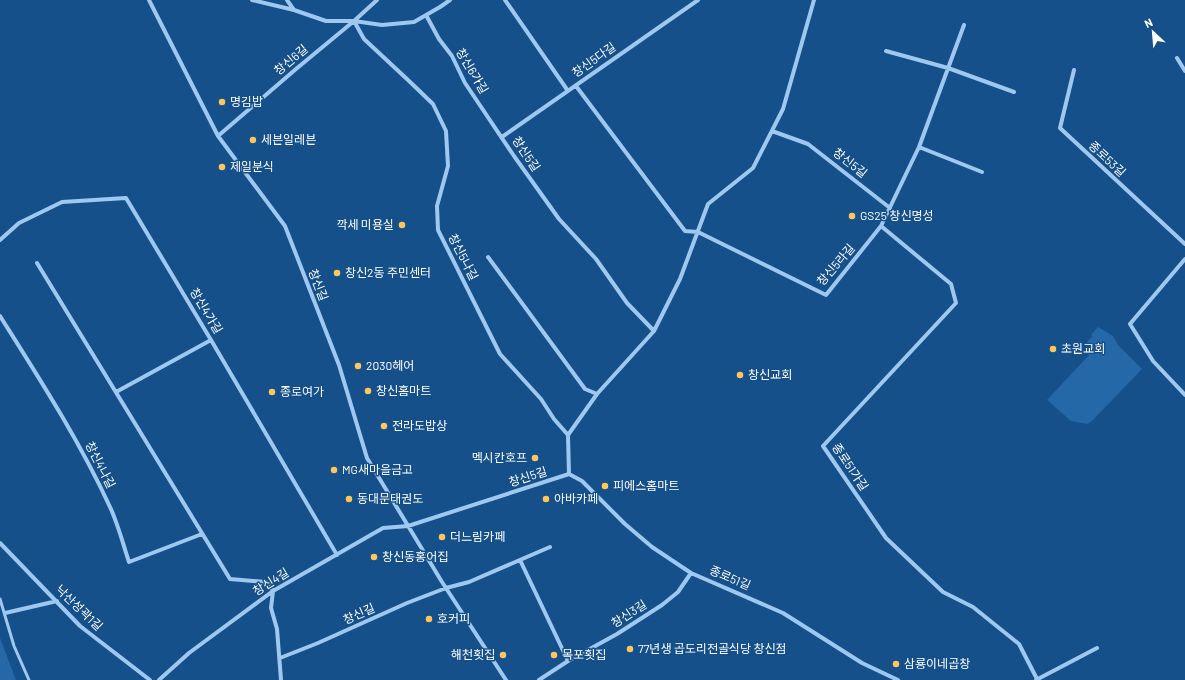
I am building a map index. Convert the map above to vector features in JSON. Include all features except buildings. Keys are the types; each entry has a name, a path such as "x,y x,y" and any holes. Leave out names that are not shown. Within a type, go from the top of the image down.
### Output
{"street":[{"name":"창신길","path":"149,0 218,136 285,226 339,365 367,458 446,588 506,680"},
{"path":"252,0 294,10 326,21 354,21 382,25 414,22 450,0"},
{"path":"287,0 294,10"},
{"path":"505,0 568,91"},
{"name":"창신5다길","path":"502,137 698,0"},
{"path":"569,474 568,435 597,394 654,331 680,279 708,204 753,168 783,109 814,0"},
{"name":"창신6길","path":"218,136 296,68 354,21 375,1"},
{"name":"창신6가길","path":"426,15 439,39 452,56 465,83 502,137"},
{"name":"창신5나길","path":"354,21 364,39 433,104 446,131 448,166 437,206 438,230 500,354 536,394 568,435"},
{"name":"창신5라길","path":"698,232 826,295 881,226 919,147 964,25"},
{"path":"886,51 948,68 1014,92"},
{"path":"1177,58 1185,71"},
{"name":"종로53길","path":"1074,70 1060,128 1185,244"},
{"path":"576,86 685,231 698,232"},
{"name":"창신5길","path":"772,131 808,144 890,208"},
{"name":"창신5길","path":"502,137 559,219 596,259 627,303 654,331"},
{"path":"919,147 982,172"},
{"name":"창신4가길","path":"0,240 19,223 62,202 126,198 337,555"},
{"name":"종로51가길","path":"881,226 951,284 956,303 823,446 886,538 943,592 972,607 1019,644 1037,680 1097,648"},
{"path":"488,257 585,389 597,394"},
{"path":"1185,259 1130,324 1153,361 1185,395"},
{"path":"37,263 230,579 266,582 272,591 270,608 278,629 281,680"},
{"name":"창신4나길","path":"0,316 41,380 111,508 129,562 202,534"},
{"path":"116,392 211,340"},
{"name":"창신5길","path":"408,526 569,474"},
{"name":"종로51길","path":"569,474 582,482 625,524 652,547 691,573 783,613 862,663 898,680"},
{"name":"창신4길","path":"159,680 189,653 272,591 383,528 408,526"},
{"name":"낙산성곽1길","path":"0,544 80,626 150,680"},
{"name":"창신길","path":"280,658 318,643 407,603 446,588 469,582 550,547"},
{"path":"520,560 568,661"},
{"name":"창신3길","path":"539,680 568,661 617,634 662,605 678,592 691,573"},
{"path":"5,613 57,601"}],"lane":[{"path":"0,599 14,646 29,680"}],"shaded area":[{"path":"1098,327 1113,336 1118,345 1142,369 1092,421 1087,424 1071,421 1047,400 1089,355 1084,351 1088,347 1085,344 1093,336 1091,335"},
{"path":"0,638 16,680 0,680"}],"place":[{"name":"명김밥","path":"222,102"},
{"name":"세븐일레븐","path":"253,140"},
{"name":"제일분식","path":"222,167"},
{"name":"GS25 창신명성","path":"852,216"},
{"name":"깍세 미용실","path":"402,225"},
{"name":"창신2동 주민센터","path":"337,273"},
{"name":"초원교회","path":"1053,349"},
{"name":"2030헤어","path":"358,366"},
{"name":"창신교회","path":"740,375"},
{"name":"창신홈마트","path":"368,391"},
{"name":"종로여가","path":"272,392"},
{"name":"전라도밥상","path":"384,426"},
{"name":"멕시칸호프","path":"535,458"},
{"name":"MG새마을금고","path":"334,470"},
{"name":"피에스홈마트","path":"605,486"},
{"name":"동대문태권도","path":"349,499"},
{"name":"아바카페","path":"546,499"},
{"name":"더느림카페","path":"442,537"},
{"name":"창신동홍어집","path":"374,557"},
{"name":"호커피","path":"429,619"},
{"name":"77년생 곱도리전골식당 창신점","path":"630,649"},
{"name":"해천횟집","path":"503,655"},
{"name":"목포횟집","path":"554,655"},
{"name":"삼룡이네곱창","path":"896,664"}]}
